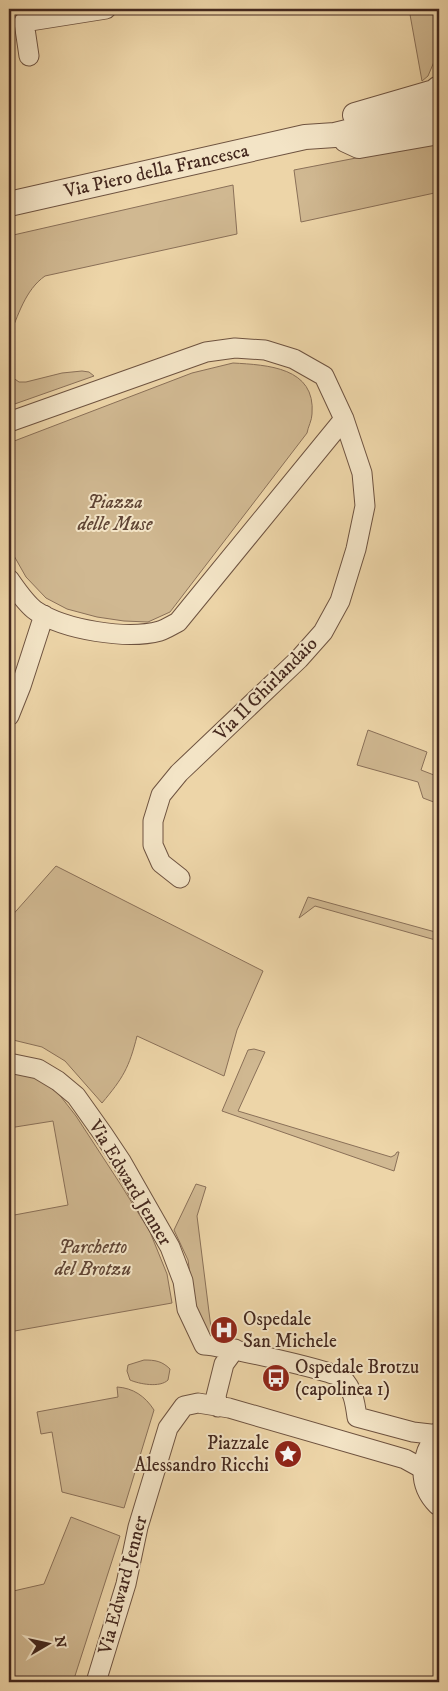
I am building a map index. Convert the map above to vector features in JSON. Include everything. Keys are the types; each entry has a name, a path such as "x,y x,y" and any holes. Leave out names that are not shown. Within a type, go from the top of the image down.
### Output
{"street":[{"path":"29,56 24,22 106,9"},
{"name":"Via Piero della Francesca","path":"305,137 345,118 434,92 439,88"},
{"name":"Via Piero della Francesca","path":"9,204 305,137 335,135 409,117 439,115"},
{"path":"335,135 359,146 439,132"},
{"path":"9,422 206,352 235,348 265,350 294,359 324,376 344,419 178,622 161,630 141,634 120,635 58,622 35,610 9,578"},
{"name":"Via Il Ghirlandaio","path":"180,878 161,862 152,845 153,821 161,795 179,773 298,659 323,632 340,601 356,549 365,506 362,473 344,419"},
{"path":"9,716 21,686 44,615"},
{"name":"Via Edward Jenner","path":"9,1063 38,1069 58,1081 76,1096 121,1161 170,1247 182,1281 187,1310 204,1345 235,1349"},
{"path":"425,1470 405,1459 218,1406 216,1396 224,1364 235,1349 341,1376 353,1393 357,1417 413,1432 439,1435 427,1457 425,1470 428,1485 438,1503"},
{"name":"Via Edward Jenner","path":"96,1682 126,1584 138,1527 168,1428 184,1406 198,1403 218,1406"}],"green space":[{"path":"409,9 439,9 439,50 428,76 422,81"},
{"path":"439,142 439,192 301,222 294,170"},
{"path":"233,185 237,234 45,276 32,288 27,296 9,337 9,236"},
{"name":"Piazza delle Muse","path":"233,363 274,368 298,378 306,386 311,398 311,419 307,433 170,612 148,622 124,621 97,617 67,609 46,598 26,577 9,547 9,443 192,373"},
{"path":"89,372 94,376 9,406 9,375 19,382 26,382 62,373"},
{"path":"368,730 427,752 421,770 439,777 439,804 423,798 418,782 357,765"},
{"path":"56,866 263,971 237,1030 224,1076 137,1036 124,1072 102,1103 65,1061 42,1047 9,1039 9,919"},
{"path":"308,897 439,933 439,941 315,906 299,918"},
{"path":"254,1049 265,1052 238,1111 391,1157 399,1152 394,1171 222,1111 248,1050"},
{"name":"Parchetto del Brotzu","path":"9,1071 35,1078 47,1085 58,1093 76,1116 150,1232 167,1274 172,1303 9,1332 9,1216 68,1205 53,1121 9,1128"},
{"path":"196,1184 206,1187 197,1216 212,1336 202,1332 197,1322 188,1260 174,1230"},
{"path":"144,1360 152,1360 167,1366 170,1369 168,1380 155,1385 130,1380 127,1371 128,1365"},
{"path":"117,1387 128,1389 138,1394 154,1410 124,1508 62,1492 52,1432 41,1434 37,1412 118,1397"},
{"path":"71,1517 120,1536 73,1682 15,1682 9,1644 9,1592 44,1584"}],"place":[{"name":"Ospedale San Michele","path":"224,1330"},
{"name":"Ospedale Brotzu (capolinea 1)","path":"276,1378"},
{"name":"Piazzale Alessandro Ricchi","path":"288,1454"}]}
